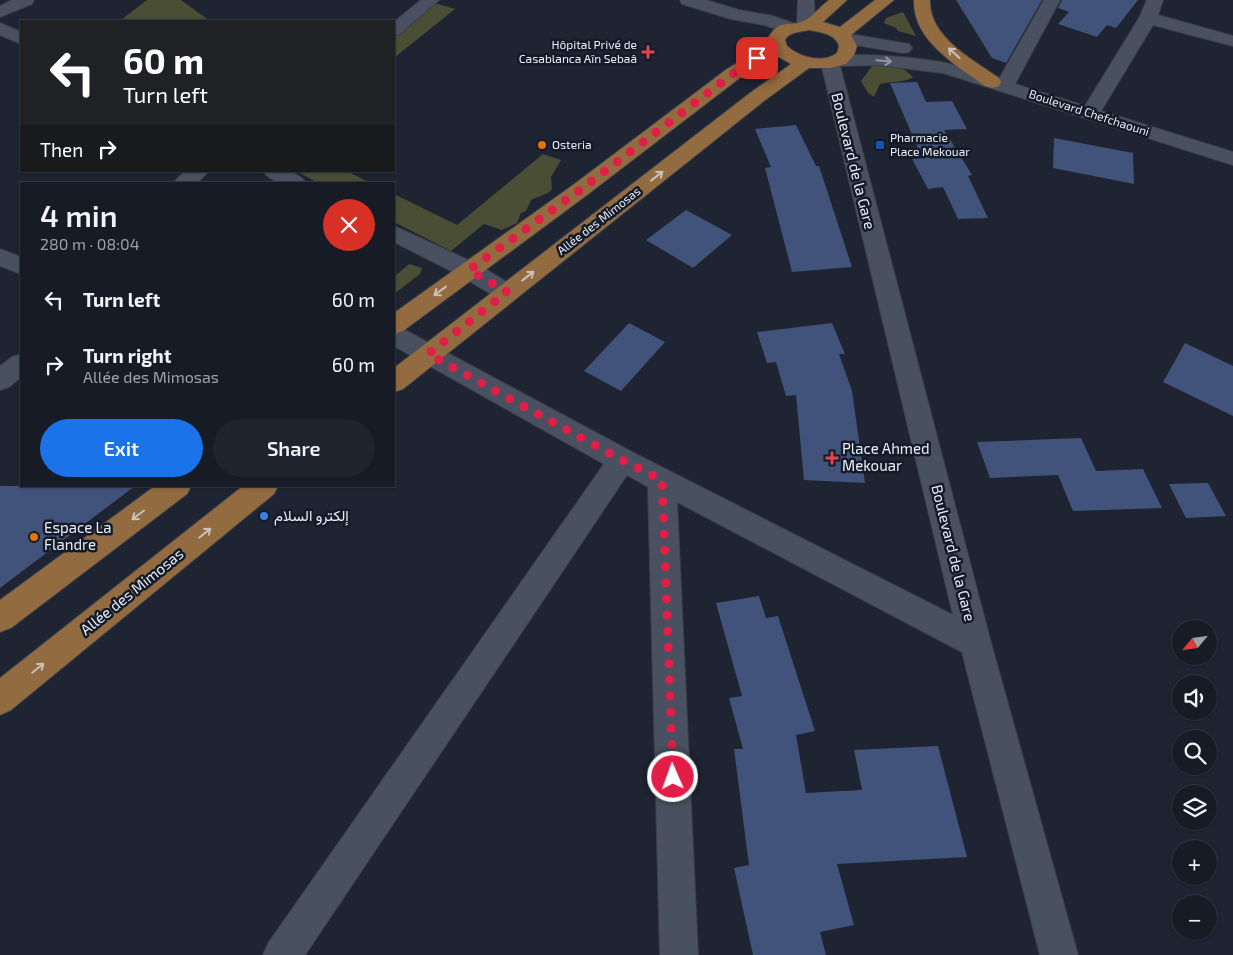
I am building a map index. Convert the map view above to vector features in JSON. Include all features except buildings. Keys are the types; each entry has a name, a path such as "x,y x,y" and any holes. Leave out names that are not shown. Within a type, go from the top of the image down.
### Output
{"main road":[{"path":"395,324 580,190 734,73 776,44 778,36 802,26 839,0"},
{"path":"842,37 886,0"},
{"path":"922,0 922,13 931,31 954,53 998,84"},
{"path":"776,44 787,57 805,63 833,62 844,56 847,50 842,37 827,28 802,26"},
{"name":"Allée des Mimosas","path":"395,381 507,292 805,63"},
{"path":"0,618 176,487"},
{"name":"Allée des Mimosas","path":"0,699 263,487"}],"street":[{"path":"0,12 26,0"},
{"path":"395,29 431,0"},
{"path":"688,0 736,16 802,26 806,0"},
{"path":"998,84 1052,0"},
{"path":"1090,113 1148,18 1155,0"},
{"path":"736,16 776,44"},
{"path":"1148,18 1233,41"},
{"path":"0,28 20,38"},
{"name":"Boulevard Chefchaouni","path":"842,37 904,48 928,58 945,68"},
{"name":"Boulevard Chefchaouni","path":"833,62 878,60 945,68 1233,158"},
{"name":"Boulevard de la Gare","path":"833,62 863,201 976,643 1059,955"},
{"path":"185,182 198,172"},
{"path":"275,172 293,182"},
{"path":"395,233 469,270 507,292"},
{"path":"0,257 20,266"},
{"path":"395,336 622,460 976,643"},
{"path":"0,380 20,365"},
{"path":"282,955 622,460"},
{"path":"662,480 679,955"}],"green space":[{"path":"147,0 181,0 209,20 121,20"},
{"path":"435,3 455,9 395,57 395,34"},
{"path":"903,12 916,36 898,31 896,28 884,23 886,18"},
{"path":"882,64 905,70 913,77 880,84 874,97 868,93 861,81 873,65"},
{"path":"543,154 561,160 551,177 552,189 548,193 531,200 526,211 521,213 517,223 502,230 484,224 451,251 395,223 395,194 457,225"},
{"path":"298,172 349,172 368,182 316,182"},
{"path":"409,264 422,268 420,274 395,293 395,276"}],"place":[{"name":"Hôpital Privé de Casablanca Aîn Sebaâ","path":"648,52"},
{"name":"Osteria","path":"542,145"},
{"name":"Pharmacie Place Mekouar","path":"880,145"},
{"name":"Place Ahmed Mekouar","path":"832,458"},
{"name":"إلكترو السلام","path":"264,516"},
{"name":"Espace La Flandre","path":"34,537"}],"route":[{"path":"673,777 662,480 428,354 507,292 469,270 580,190 734,73 757,58"}]}
